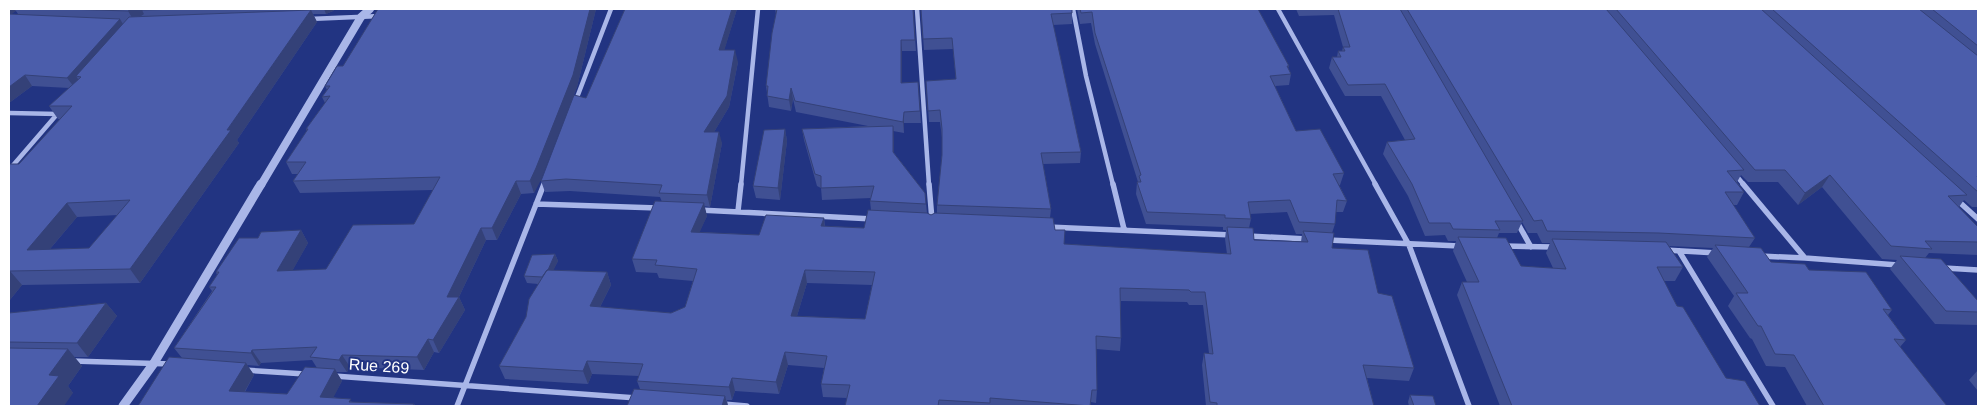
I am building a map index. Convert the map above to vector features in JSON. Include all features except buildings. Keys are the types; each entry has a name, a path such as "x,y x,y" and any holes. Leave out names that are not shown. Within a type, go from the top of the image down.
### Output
{"street":[{"path":"123,406 154,363 361,17 370,9"},
{"path":"572,111 611,9"},
{"path":"738,211 758,9"},
{"path":"917,9 932,223"},
{"path":"1073,9 1086,76 1124,229"},
{"path":"1278,9 1409,245 1469,406"},
{"path":"302,19 390,16"},
{"path":"9,170 64,106"},
{"path":"9,113 58,114"},
{"path":"1730,168 1805,258"},
{"path":"458,406 547,176"},
{"path":"1950,192 1978,219"},
{"path":"536,204 661,208"},
{"path":"690,210 884,220"},
{"path":"1512,213 1531,247"},
{"path":"923,222 942,223"},
{"path":"1038,226 1311,240"},
{"path":"1321,240 1466,246"},
{"path":"1494,246 1561,248"},
{"path":"1659,250 1728,254"},
{"path":"1679,251 1773,406"},
{"path":"1756,255 1901,265"},
{"path":"1940,268 1978,270"},
{"path":"67,361 183,365"},
{"path":"232,369 310,374"},
{"name":"Rue 269","path":"329,376 640,398"},
{"path":"718,404 747,406"}]}
